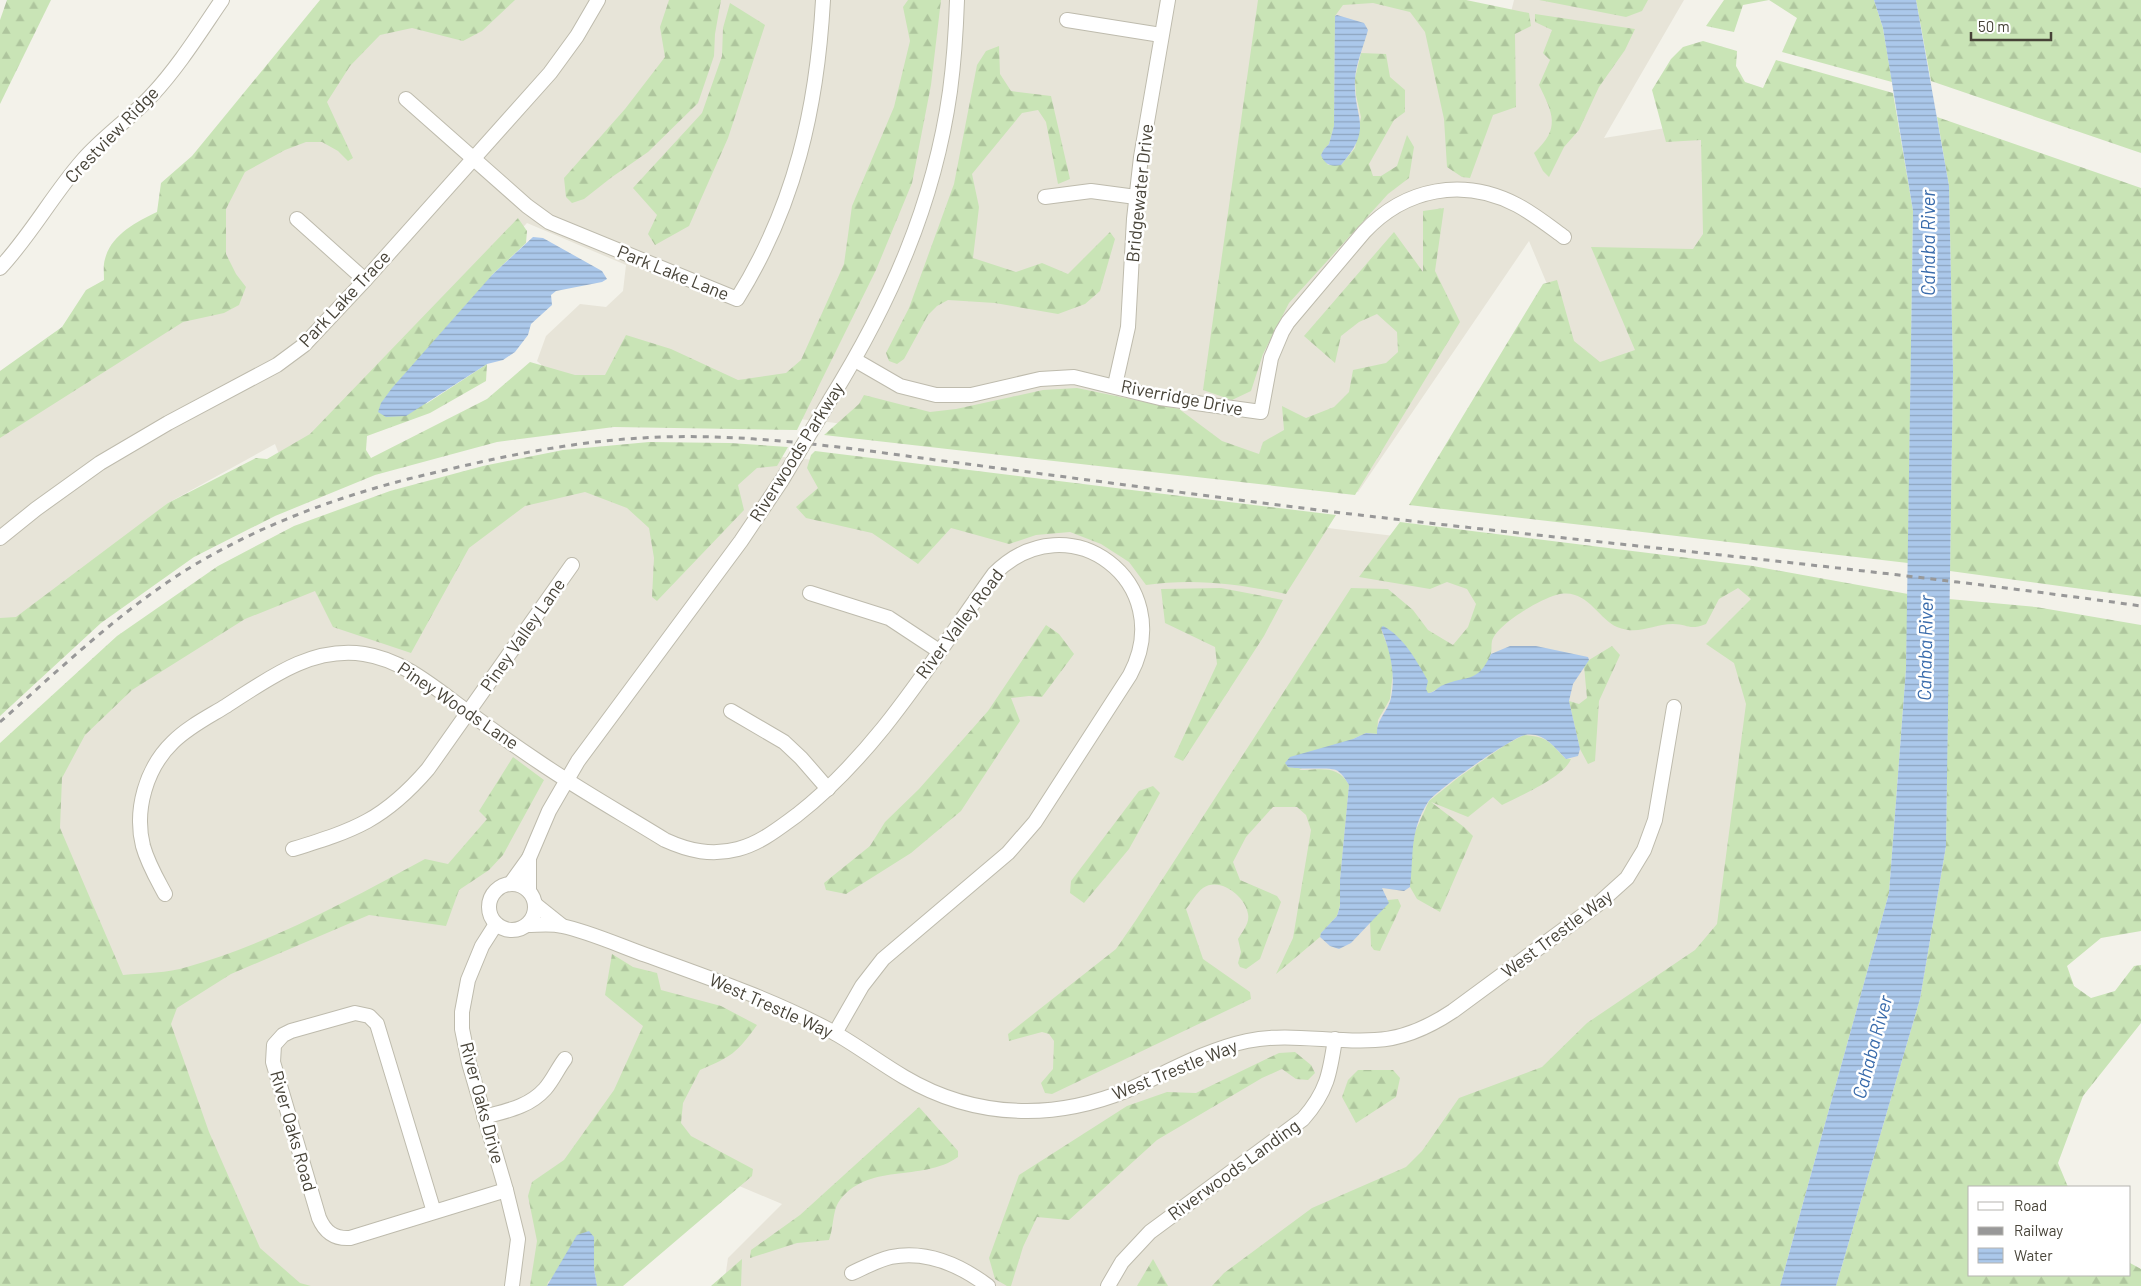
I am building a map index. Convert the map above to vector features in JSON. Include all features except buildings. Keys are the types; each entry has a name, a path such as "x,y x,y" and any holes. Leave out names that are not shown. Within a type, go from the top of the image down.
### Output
{"street":[{"name":"Crestview Ridge","path":"0,268 24,240 83,159 144,104 164,81 222,0"},
{"name":"Park Lake Trace","path":"0,538 36,509 100,463 168,423 261,374 292,355 315,335 560,61 598,0"},
{"name":"Park Lake Lane","path":"406,99 526,206 549,222 736,299 768,244 785,202 802,149 809,122 818,66 823,0"},
{"name":"Riverwoods Parkway","path":"511,883 529,858 549,811 566,780 610,716 741,541 782,480 855,360 888,298 905,260 931,182 950,92 957,0"},
{"name":"Bridgewater Drive","path":"1115,385 1130,314 1132,237 1136,197 1168,0"},
{"path":"1067,20 1161,35"},
{"name":"Riverridge Drive","path":"855,360 900,386 936,396 970,395 1056,377 1088,379 1160,398 1261,412 1271,358 1288,322 1374,222 1395,206 1422,194 1457,189 1495,196 1519,206 1564,237"},
{"path":"1045,197 1091,191 1136,197"},
{"path":"296,219 365,280"},
{"name":"River Valley Road","path":"566,780 665,840 688,849 711,853 738,849 761,840 790,820 828,788 847,771 876,738 994,574 1021,553 1043,546 1056,545 1079,548 1090,551 1108,562 1128,583 1137,599 1143,620 1141,648 1133,671 1035,822 1008,853 883,959 862,986 835,1033"},
{"name":"Piney Valley Lane","path":"293,849 352,830 396,803 428,769 572,565"},
{"path":"810,593 889,618 939,651"},
{"name":"Piney Woods Lane","path":"165,894 148,859 141,835 141,807 152,771 163,753 178,737 272,676 293,664 312,657 362,653 400,665 566,780"},
{"name":"West Trestle Way","path":"536,905 561,925 717,981 793,1012 835,1033 907,1079 934,1092 967,1104 1004,1110 1048,1110 1095,1101 1128,1089 1209,1053 1247,1041 1278,1036 1387,1039 1428,1026 1452,1011 1597,906 1619,887 1639,860 1652,831 1674,707"},
{"path":"731,711 784,742 828,788"},
{"name":"Riverwoods Parkway","path":"529,858 530,891"},
{"path":"511,883 521,885 530,891 536,905 535,913 527,925 520,930 511,931 496,924 490,917 488,908 490,899 495,891 502,886 511,883"},
{"name":"River Oaks Drive","path":"496,924 473,964 462,1012 465,1046 518,1239 512,1286"},
{"name":"West Trestle Way","path":"527,925 561,925"},
{"name":"River Oaks Road","path":"434,1212 377,1024 369,1016 355,1013 291,1030 283,1034 272,1050 273,1062 319,1218 324,1229 336,1237 350,1238 506,1190"},
{"name":"Riverwoods Landing","path":"1108,1286 1122,1262 1150,1232 1304,1119 1318,1100 1328,1081 1335,1039"},
{"path":"484,1117 520,1107 536,1097 545,1088 565,1059"},
{"path":"852,1273 892,1257 922,1256 956,1265 988,1286"}],"shaded area":[{"path":"501,0 1448,0 1511,12 1514,0 1684,0 1604,138 1672,127 1716,129 1709,234 1639,355 1581,374 1529,241 1358,492 828,422 767,416 600,419 537,361 546,336 580,304 606,307 623,291 626,265 527,223 287,474 275,444 168,503 24,626 0,630 0,427 216,195 375,18"},
{"path":"764,455 823,461 1336,529 1810,586 1732,933 1498,1117 1239,1286 724,1286 728,1258 782,1204 718,1177 559,1286 237,1286 0,745 244,556"}],"green space":[{"path":"7,0 51,0 0,104 0,20"},
{"path":"320,0 515,0 482,31 463,41 412,28 380,35 350,66 327,102 353,158 348,161 338,151 322,142 306,142 285,150 245,172 226,209 226,254 236,274 246,287 239,305 224,313 183,322 0,438 0,371 62,327 86,290 104,280 104,261 113,243 125,230 157,212 161,183 192,156"},
{"path":"669,0 721,0 715,34 714,56 698,103 648,152 584,199 572,203 566,197 564,178 625,109 665,57 660,27"},
{"path":"908,0 941,0 931,85 912,183 876,270 797,430 614,427 497,442 375,475 275,516 194,557 101,623 0,716 0,618 16,617 168,503 256,458 267,459 310,434 518,218 527,231 526,243 492,275 426,404 487,364 486,381 430,413 367,436 366,450 371,458 487,399 530,362 575,375 605,375 626,335 671,349 738,380 786,373 801,360 844,264 852,206 894,107 910,41 903,7"},
{"path":"1258,0 1466,0 1529,13 1531,26 1515,34 1516,107 1493,115 1470,178 1462,177 1447,167 1444,119 1425,32 1410,12 1373,3 1343,5 1335,16 1334,126 1329,144 1321,155 1328,165 1341,165 1355,148 1361,117 1356,95 1355,78 1361,53 1386,54 1390,77 1405,90 1405,112 1394,120 1369,164 1373,176 1381,176 1397,166 1407,135 1414,147 1409,178 1388,194 1289,303 1263,354 1251,391 1232,400 1203,390"},
{"path":"1539,0 1648,0 1642,11 1626,17"},
{"path":"1724,0 1769,0 1743,5 1734,32 1706,26"},
{"path":"1769,0 1874,0 1883,28 1892,82 1782,52 1797,18"},
{"path":"1916,0 2141,0 2141,153 1931,81"},
{"path":"730,3 765,25 728,138 689,226 655,245 648,234 657,215 633,188 702,113 722,56 723,28"},
{"path":"1535,14 1635,29 1625,50 1599,87 1579,130 1564,147 1549,177 1543,171 1534,153 1543,144 1551,128 1551,113 1539,85 1550,60 1543,53 1552,30 1535,22"},
{"path":"1703,41 1737,51 1736,66 1745,82 1763,88 1776,60 1893,93 1913,211 1908,563 1409,505 1543,284 1557,280 1574,341 1600,362 1635,350 1591,247 1693,249 1703,234 1701,140 1666,142 1652,90 1671,59 1683,47"},
{"path":"999,46 1000,74 1011,91 1051,96 1070,179 1058,184 1046,122 1038,110 1022,113 972,174 979,207 973,258 1016,272 1042,263 1068,274 1110,232 1115,239 1100,291 1085,304 1058,314 995,303 948,300 937,306 928,315 904,359 897,364 889,361 886,353 909,308 954,184 977,65 986,51"},
{"path":"1937,117 2141,188 2141,597 1950,571 1953,371 1949,186"},
{"path":"1444,208 1435,271 1460,322 1355,495 824,435 859,404 864,395 930,412 956,409 1043,390 1077,388 1179,409 1222,441 1259,454 1263,442 1284,430 1282,406 1306,418 1334,407 1349,392 1353,370 1386,363 1398,352 1397,332 1377,314 1359,322 1341,336 1335,363 1304,336 1394,232 1423,272 1423,211"},
{"path":"649,442 730,443 788,447 777,466 757,468 738,485 744,510 657,601 652,597 654,558 649,528 627,508 585,492 525,506 469,548 411,653 333,627 315,591 245,619 132,690 85,735 62,778 60,828 123,975 172,970 218,957 249,946 309,919 425,859 448,864 487,819 479,811 513,757 544,780 503,855 489,870 459,890 446,926 369,915 231,974 177,1008 171,1024 209,1132 260,1248 300,1283 311,1286 0,1286 0,743 117,636 218,566 294,526 390,491 483,466 563,450"},
{"path":"815,451 1336,515 1286,594 1216,583 1182,582 1146,585 1129,562 1101,544 1070,532 1036,535 1009,544 951,528 918,564 872,533 806,518 796,507 818,488 807,468 811,455"},
{"path":"1400,522 1753,566 1908,594 1906,669 1889,893 1780,1286 1212,1286 1224,1273 1312,1208 1406,1167 1422,1151 1459,1098 1542,1067 1587,1023 1695,950 1717,924 1746,704 1734,663 1706,644 1751,599 1738,588 1719,599 1706,624 1692,627 1665,624 1639,630 1617,627 1576,595 1566,593 1556,595 1530,607 1510,620 1495,634 1488,662 1477,675 1466,680 1444,685 1429,693 1427,693 1381,629 1390,653 1393,672 1390,699 1378,720 1377,734 1366,733 1353,739 1299,770 1321,769 1334,771 1345,778 1349,785 1340,880 1340,905 1337,916 1321,933 1320,937 1276,974 1293,938 1311,830 1306,815 1297,807 1273,807 1246,837 1233,862 1240,880 1277,896 1281,902 1260,959 1246,969 1240,967 1238,963 1241,952 1238,939 1247,924 1248,914 1243,901 1231,890 1224,886 1210,885 1203,888 1196,895 1186,909 1203,959 1250,992 1251,999 1052,1094 1045,1093 1041,1083 1053,1069 1054,1041 1049,1034 1042,1032 1009,1041 1008,1034 1116,949 1351,588 1388,589 1413,610 1428,630 1453,645 1468,627 1476,604 1467,589 1447,582 1430,589 1359,577"},
{"path":"1221,588 1283,600 1264,636 1183,761 1174,757 1217,664 1215,647 1165,623 1161,589"},
{"path":"1949,599 2036,607 2141,625 2141,931 2101,938 2067,966 2074,986 2091,998 2115,991 2134,966 2141,965 2141,1023 2083,1096 2058,1163 2068,1186 1968,1186 1968,1276 2131,1276 2131,1264 2141,1269 2141,1286 1836,1286 1920,999 1946,846"},
{"path":"1046,625 1059,634 1074,654 1042,697 1011,698 1020,721 961,811 911,853 846,894 826,890 824,883 870,846 885,822 919,789 988,711"},
{"path":"1612,646 1620,655 1599,701 1595,761 1588,764 1580,749 1569,701 1579,704 1587,698 1584,666 1589,660"},
{"path":"1524,735 1539,737 1548,741 1566,759 1571,759 1567,766 1560,773 1541,785 1502,805 1493,797 1468,817 1431,802 1473,836 1440,912 1417,899 1410,887 1411,854 1415,832 1429,801 1459,777 1505,745"},
{"path":"1153,786 1160,793 1129,849 1084,903 1070,893 1071,881 1139,791"},
{"path":"1398,899 1401,906 1380,951 1374,950 1371,946 1370,922 1388,903 1388,900"},
{"path":"612,954 633,967 657,973 661,990 721,1006 757,1025 733,1053 700,1070 683,1103 681,1123 691,1136 753,1169 752,1176 623,1286 597,1286 594,1269 594,1238 548,1282 547,1286 530,1286 537,1241 528,1196 532,1182 564,1160 614,1090 643,1026 605,995"},
{"path":"1295,1052 1311,1065 1315,1073 1308,1080 1296,1079 1282,1069 1262,1078 1157,1140 1069,1220 1037,1217 1023,1247 1011,1286 1007,1286 995,1279 989,1258 1019,1175 1127,1106 1167,1092 1196,1093 1279,1053"},
{"path":"1358,1070 1393,1070 1400,1078 1396,1097 1356,1123 1342,1097 1348,1080"},
{"path":"919,1107 958,1151 958,1157 944,1165 879,1177 864,1182 850,1190 838,1203 829,1240 797,1243 750,1258 751,1250 800,1215"},
{"path":"742,1259 741,1286 711,1286"},
{"path":"1153,1259 1168,1286 1137,1286"}],"water":[{"name":"Cahaba River","path":"1874,0 1916,0 1949,186 1953,371 1946,846 1920,999 1836,1286 1780,1286 1889,893 1906,669 1913,211 1883,28"},
{"path":"1335,16 1364,23 1368,30 1358,60 1355,79 1360,131 1351,152 1341,165 1334,166 1326,163 1321,155 1329,144 1334,126"},
{"path":"533,237 543,238 602,271 607,279 602,282 556,291 551,295 552,305 531,324 528,335 515,352 503,360 487,364 406,416 386,417 378,412 381,403 392,388 492,275"},
{"path":"1383,626 1397,636 1414,657 1428,681 1426,689 1428,693 1450,682 1476,675 1486,664 1491,654 1510,646 1536,646 1588,657 1589,660 1573,684 1569,701 1580,749 1578,756 1566,759 1553,745 1543,738 1525,735 1490,754 1434,796 1422,813 1415,834 1410,887 1404,891 1382,888 1389,903 1351,943 1339,949 1330,946 1320,937 1321,933 1337,916 1340,906 1340,880 1349,785 1336,770 1293,768 1288,767 1285,763 1290,757 1353,739 1366,733 1377,734 1378,724 1391,698 1393,680 1391,662 1381,628"},
{"path":"589,1231 594,1237 594,1269 597,1286 547,1286 577,1235"}],"railway":[{"path":"0,722 92,640 140,602 191,567 269,526 351,495 472,464 565,446 662,437 770,440 843,448 1351,514 1944,580 2141,606"}]}
